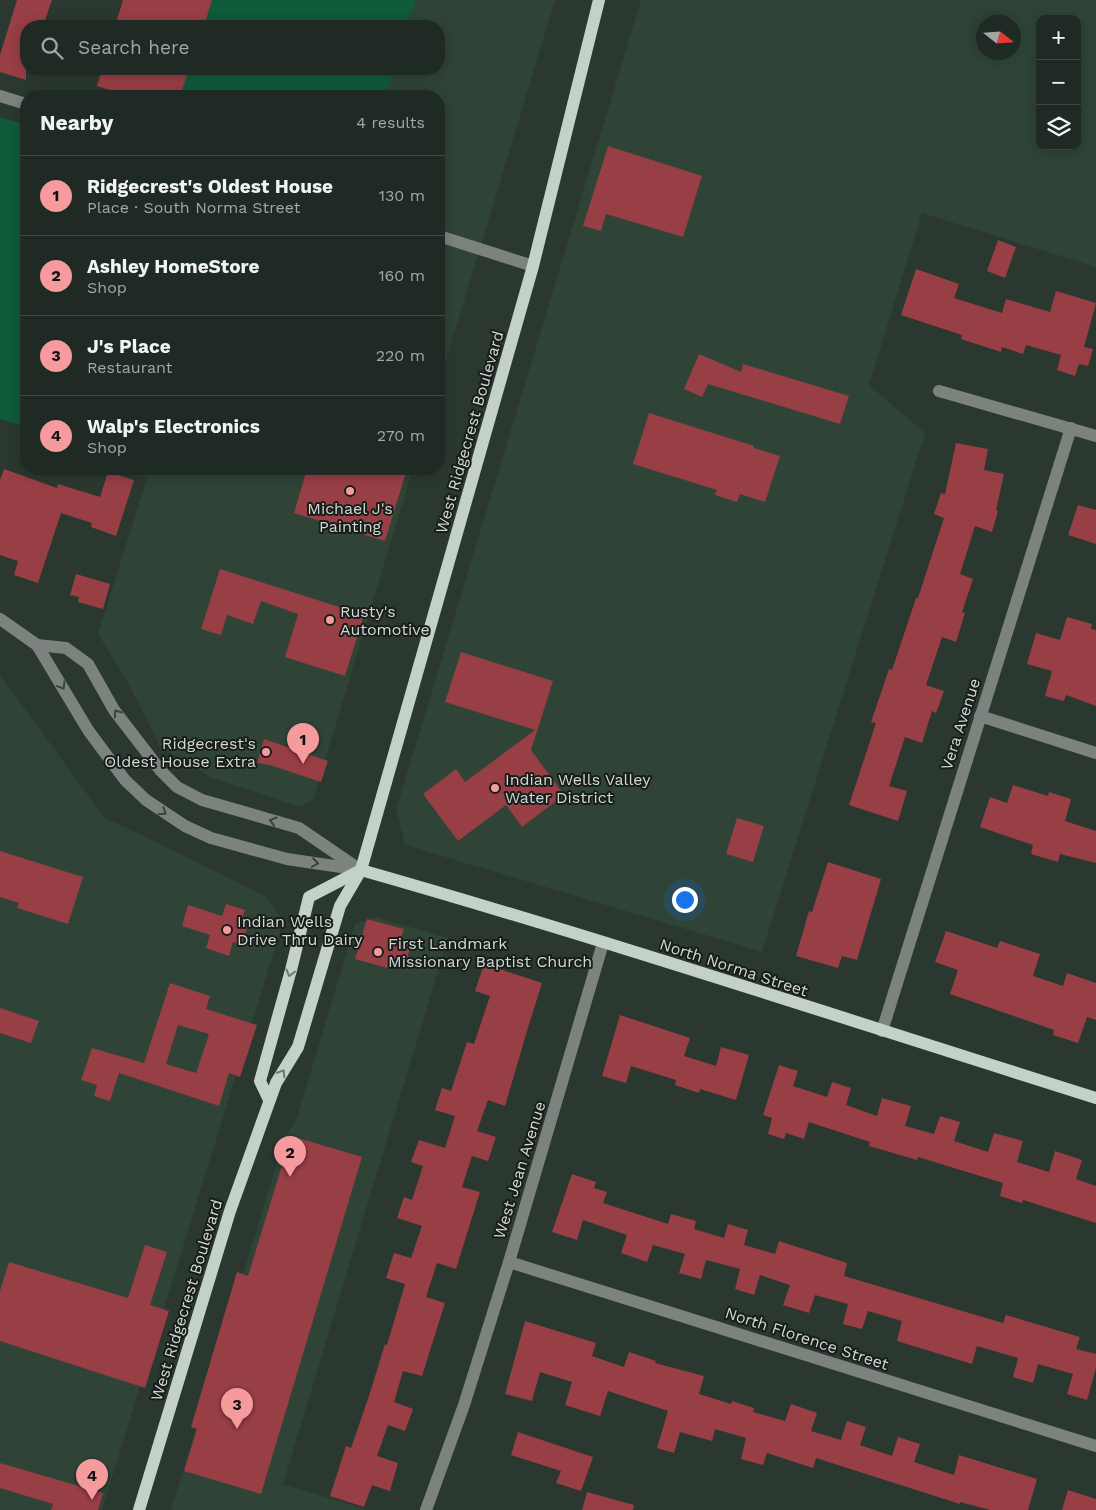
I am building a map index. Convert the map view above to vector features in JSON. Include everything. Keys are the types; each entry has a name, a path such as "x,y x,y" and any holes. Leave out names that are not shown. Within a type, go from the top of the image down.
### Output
{"main road":[{"name":"West Ridgecrest Boulevard","path":"139,1510 230,1211 276,1083 298,1047 340,906 361,870 533,266 599,0"},
{"name":"North Norma Street","path":"361,870 458,897 1096,1098"},
{"path":"269,1100 260,1081 309,897 361,870"}],"street":[{"path":"0,96 20,102"},
{"path":"445,238 533,266"},
{"path":"940,391 1096,436"},
{"name":"Vera Avenue","path":"882,1031 1070,428"},
{"path":"0,619 37,645 88,730 125,780 146,800 185,826 211,838 287,859 361,870"},
{"path":"37,645 66,648 88,664 114,710 161,771 177,787 202,800 298,828 361,870"},
{"path":"980,716 1096,753"},
{"name":"West Jean Avenue","path":"426,1510 464,1405 509,1262 603,943"},
{"name":"North Florence Street","path":"509,1262 1096,1446"}],"shaded area":[{"path":"253,0 555,0 445,364 445,90 226,90 231,75 445,75 445,20 248,20"},
{"path":"641,0 1096,0 1096,267 922,213 869,385 925,433 762,952 405,845 396,810"},
{"path":"138,475 411,475 313,800 300,807 212,778 160,746 128,683 98,634 147,478"},
{"path":"0,675 104,817 266,896 283,922 102,1510 0,1510"},
{"path":"376,917 448,938 283,1484 368,1510 171,1510 285,1137 297,1118 355,924"}],"green space":[{"path":"206,0 415,0 409,20 199,20"},
{"path":"182,75 392,75 387,90 178,90"},
{"path":"0,117 20,123 20,425 0,419"}],"building":[{"path":"17,0 52,0 45,20 20,20 20,75 26,75 26,80 0,72 0,55"},
{"path":"123,0 212,0 206,20 117,20"},
{"path":"100,75 187,75 182,90 110,90 97,86"},
{"path":"608,146 702,176 683,237 606,214 601,231 583,226"},
{"path":"998,240 1016,247 1005,278 987,271"},
{"path":"916,269 959,284 954,298 1002,313 1006,299 1050,312 1056,291 1096,303 1084,347 1093,349 1088,366 1079,364 1075,376 1057,370 1061,355 1026,345 1023,354 1002,347 1001,352 961,339 962,335 901,315"},
{"path":"699,354 741,372 743,364 849,396 840,424 708,384 702,397 684,389"},
{"path":"649,413 780,456 765,502 740,494 737,502 715,495 717,490 633,464"},
{"path":"956,443 988,449 984,470 1004,474 996,510 998,511 992,532 975,526 960,574 973,579 962,612 965,613 956,642 942,637 926,685 944,691 936,713 932,711 922,743 905,737 889,786 907,791 898,821 849,805 876,723 871,722 889,669 892,670 916,598 918,598 944,518 934,514 941,493 945,494"},
{"path":"4,469 57,488 58,484 100,497 107,475 118,475 134,480 116,536 91,527 92,523 61,513 38,583 14,575 18,561 0,555 0,480"},
{"name":"Michael J's Painting","path":"305,475 405,475 385,541 294,513"},
{"path":"1078,505 1096,510 1096,544 1068,535"},
{"name":"Rusty's Automotive","path":"220,569 364,615 345,676 285,657 298,614 261,601 253,624 227,615 221,635 201,629"},
{"path":"76,574 110,584 103,609 78,602 79,597 70,595"},
{"path":"1067,617 1092,624 1091,629 1096,630 1096,706 1066,695 1064,701 1045,696 1052,671 1027,664 1036,633 1060,640"},
{"path":"461,652 553,681 531,750 564,795 522,827 506,805 458,841 423,794 456,769 465,782 535,730 445,702"},
{"path":"264,739 328,761 321,782 270,765 257,763"},
{"path":"1013,785 1048,796 1049,792 1071,799 1065,821 1096,831 1096,863 1060,854 1058,862 1031,854 1033,845 980,827 990,797 1007,803"},
{"path":"737,818 764,826 753,862 726,854"},
{"path":"0,851 83,877 68,924 17,908 19,903 0,897"},
{"path":"828,862 881,879 857,960 842,956 838,968 796,956 809,911 812,912"},
{"path":"226,904 245,910 241,923 248,925 241,945 233,942 229,956 206,948 210,935 182,926 188,905 222,916"},
{"path":"367,919 404,929 401,938 412,941 405,966 393,963 391,969 355,959"},
{"path":"946,931 997,948 1000,941 1040,954 1033,976 1063,986 1067,973 1096,983 1096,1020 1087,1017 1078,1043 1053,1035 1054,1030 950,994 958,970 935,962"},
{"path":"484,964 542,983 505,1106 488,1100 477,1131 496,1137 488,1161 472,1156 462,1187 480,1192 456,1269 437,1263 426,1297 445,1303 422,1376 403,1371 394,1402 413,1409 405,1431 388,1425 377,1456 398,1463 390,1491 372,1485 364,1507 330,1496 346,1446 351,1448 385,1344 387,1345 405,1284 386,1278 394,1253 411,1258 422,1226 397,1218 404,1197 412,1200 423,1166 411,1162 419,1140 445,1148 455,1116 435,1110 442,1088 451,1091 467,1042 474,1044 490,996 475,991"},
{"path":"170,983 210,996 206,1009 257,1025 240,1077 229,1073 219,1106 119,1073 110,1101 94,1096 97,1085 81,1080 92,1048 144,1063","holes":["178,1025 209,1034 196,1073 166,1064"]},
{"path":"0,1008 39,1021 31,1043 0,1033"},
{"path":"620,1015 690,1038 684,1056 716,1066 721,1047 749,1055 736,1100 700,1089 699,1093 675,1085 676,1080 631,1066 626,1083 602,1076"},
{"path":"779,1065 798,1071 793,1086 827,1097 832,1082 851,1088 846,1105 877,1116 882,1098 911,1106 905,1126 934,1134 940,1116 960,1122 954,1141 988,1152 994,1133 1023,1141 1017,1162 1049,1172 1055,1151 1082,1160 1076,1179 1096,1186 1096,1223 1023,1200 1022,1203 1000,1196 1003,1183 918,1157 917,1160 869,1146 870,1142 809,1122 804,1139 786,1133 784,1139 768,1134 772,1118 763,1115"},
{"path":"291,1136 362,1157 261,1494 184,1471 197,1429 191,1427 237,1272 248,1276"},
{"path":"572,1174 596,1182 594,1188 607,1192 603,1203 668,1224 671,1214 696,1221 694,1229 724,1238 728,1224 748,1230 744,1245 775,1254 779,1241 847,1263 844,1276 1003,1323 1006,1315 1080,1337 1076,1349 1096,1354 1096,1368 1087,1400 1067,1394 1073,1374 1038,1364 1033,1383 1013,1377 1018,1358 977,1346 972,1364 897,1341 902,1321 868,1311 862,1329 843,1324 848,1304 815,1295 809,1313 783,1305 790,1285 760,1275 754,1295 735,1289 740,1269 706,1260 701,1279 679,1273 685,1254 653,1245 647,1262 621,1253 627,1235 583,1220 577,1240 552,1232"},
{"path":"145,1245 167,1252 150,1305 169,1311 145,1388 0,1341 0,1291 9,1262 128,1298"},
{"path":"525,1321 596,1343 592,1356 624,1367 629,1352 656,1361 655,1363 704,1376 699,1394 731,1404 732,1401 754,1408 753,1412 785,1421 791,1404 817,1413 811,1431 841,1440 847,1421 866,1427 860,1445 892,1456 898,1437 920,1444 914,1462 954,1475 959,1455 1037,1479 1028,1510 990,1510 960,1502 960,1504 816,1458 813,1468 767,1453 763,1465 741,1459 746,1438 715,1429 712,1441 680,1432 674,1453 657,1448 668,1411 608,1391 600,1416 565,1405 572,1382 540,1372 532,1401 505,1394"},
{"path":"518,1432 593,1457 581,1491 556,1483 561,1471 511,1455"},
{"path":"0,1463 103,1493 98,1510 51,1510 53,1504 0,1488"},
{"path":"1068,1490 1096,1499 1096,1510 1062,1510"},
{"path":"587,1492 634,1505 633,1510 582,1510"}],"place":[{"name":"Michael J's Painting","path":"350,491"},
{"name":"Rusty's Automotive","path":"330,620"},
{"name":"Ridgecrest's Oldest House Extra","path":"266,752"},
{"name":"Ridgecrest's Oldest House","path":"303,764"},
{"name":"Indian Wells Valley Water District","path":"495,788"},
{"name":"Indian Wells Drive Thru Dairy","path":"227,930"},
{"name":"First Landmark Missionary Baptist Church","path":"378,952"},
{"name":"Ashley HomeStore","path":"290,1177"},
{"name":"J's Place","path":"237,1429"},
{"name":"Walp's Electronics","path":"92,1500"}]}
